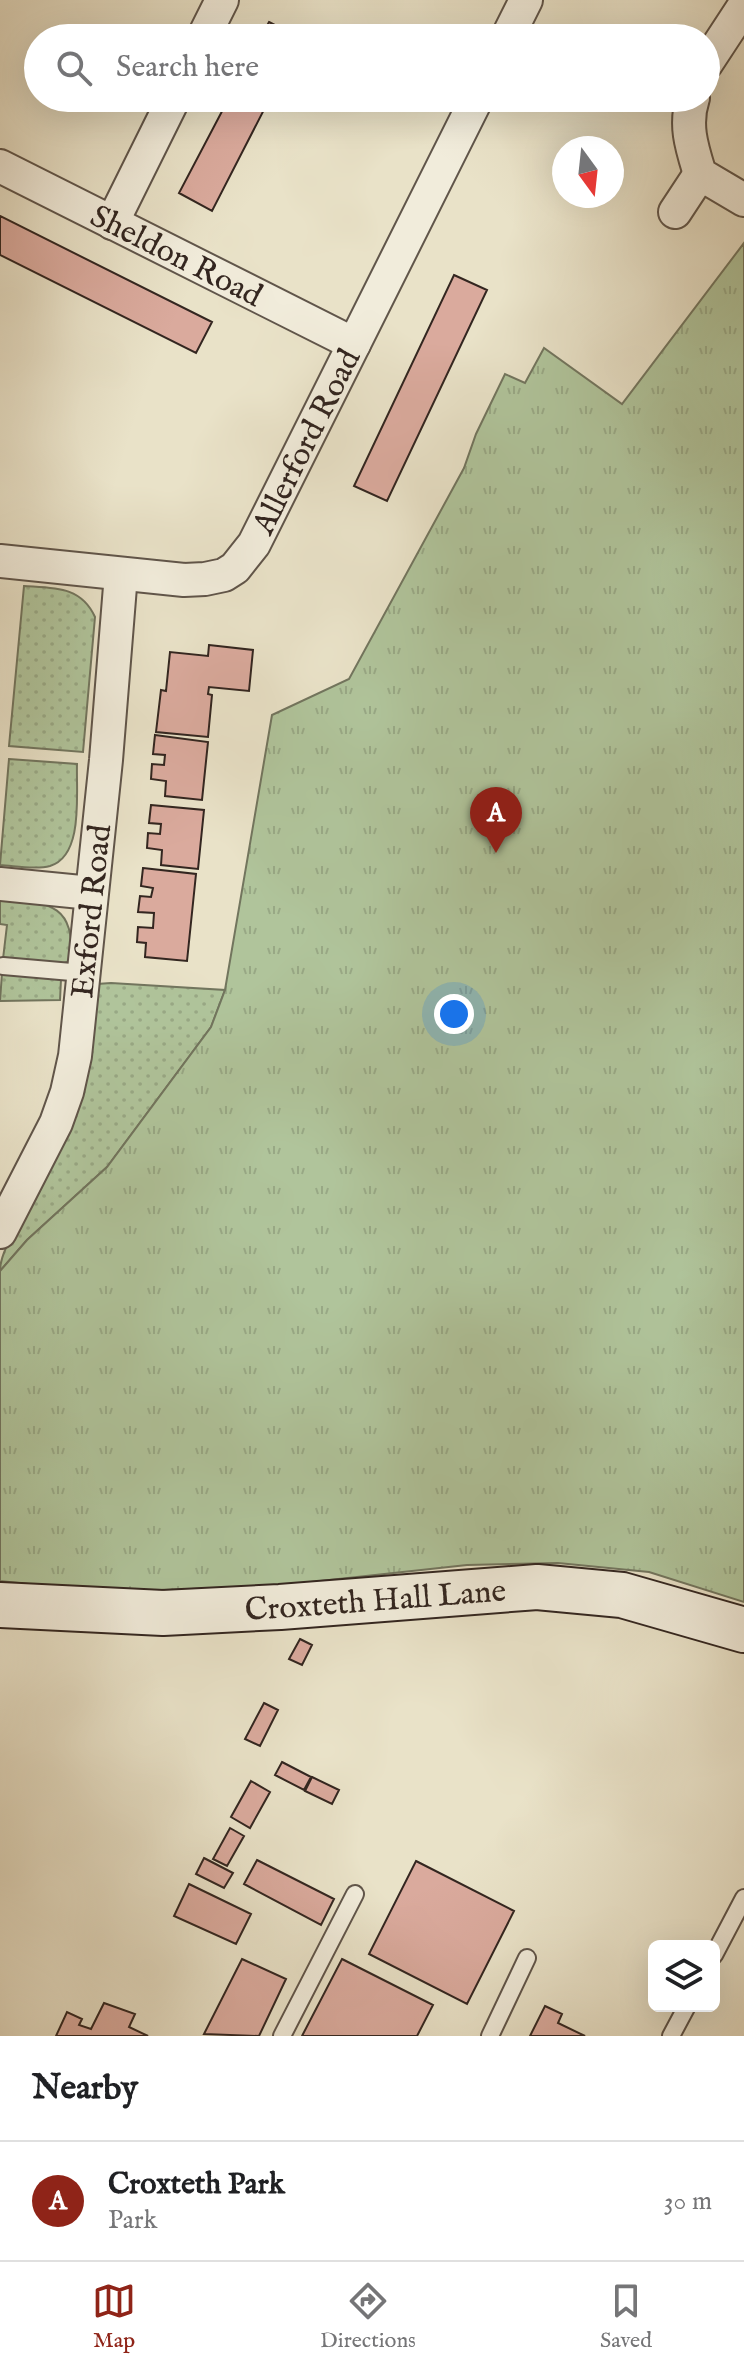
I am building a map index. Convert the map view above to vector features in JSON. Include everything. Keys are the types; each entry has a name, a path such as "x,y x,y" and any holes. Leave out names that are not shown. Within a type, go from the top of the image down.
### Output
{"street":[{"path":"210,24 222,0"},
{"path":"514,24 526,0"},
{"path":"720,43 744,6"},
{"path":"112,223 167,112"},
{"name":"Allerford Road","path":"0,561 205,579 224,575 235,568 254,544 470,112"},
{"path":"688,112 689,136 700,174 744,200"},
{"name":"Sheldon Road","path":"0,166 354,344"},
{"path":"675,212 700,174"},
{"name":"Exford Road","path":"0,1232 41,1154 67,1092 75,1056 106,760 121,574"},
{"path":"0,884 91,893"},
{"name":"Croxteth Hall Lane","path":"0,1605 163,1613 537,1587 622,1595 744,1630"}],"lane":[{"path":"3,966 83,973"},
{"path":"282,2036 355,1894"},
{"path":"720,1944 744,1898"},
{"path":"490,2036 527,1958"},
{"path":"671,2036 684,2012"}],"green space":[{"path":"744,243 744,1602 649,1572 558,1563 467,1565 274,1586 104,1592 0,1581 0,1271 27,1240 107,1167 211,1027 225,990 272,715 349,679 464,468 476,434 505,374 525,383 544,348 622,404"},
{"path":"24,586 74,594 82,599 95,617 83,752 9,746"},
{"path":"9,759 77,764 73,837 61,860 50,866 0,865"},
{"path":"0,898 45,905 63,917 71,942 71,961 60,964 3,959 7,925 0,924"},
{"path":"2,973 61,979 60,1000 0,1001"},
{"path":"97,984 225,990 211,1027 107,1167 27,1240 0,1271 4,1251 40,1190 62,1141"}],"building":[{"path":"222,112 263,112 212,211 179,193"},
{"path":"0,216 212,322 196,353 0,255"},
{"path":"454,275 487,290 387,501 354,486"},
{"path":"209,645 253,650 249,691 209,687 208,694 212,695 208,737 156,732 161,690 166,691 170,652 208,656"},
{"path":"155,735 208,742 202,800 165,796 166,781 151,779 152,764 164,765 165,755 153,754"},
{"path":"151,805 204,810 198,869 161,865 162,850 147,848 148,833 160,834 161,824 149,823"},
{"path":"143,868 196,874 187,961 145,957 146,943 137,942 138,927 153,928 154,913 138,912 140,896 151,897 153,888 141,886"},
{"path":"300,1639 312,1645 302,1665 289,1659"},
{"path":"264,1703 278,1710 260,1746 245,1739"},
{"path":"282,1762 311,1777 304,1790 275,1775"},
{"path":"312,1777 339,1790 332,1804 305,1791"},
{"path":"251,1781 270,1792 250,1828 231,1817"},
{"path":"230,1828 244,1836 227,1866 213,1859"},
{"path":"204,1858 233,1873 224,1888 196,1874"},
{"path":"257,1860 334,1899 321,1925 244,1884"},
{"path":"416,1861 514,1911 467,2004 369,1954"},
{"path":"189,1884 251,1914 236,1944 174,1916"},
{"path":"242,1959 286,1979 259,2036 204,2034"},
{"path":"342,1959 433,2005 417,2036 302,2036"},
{"path":"104,2003 135,2014 129,2027 148,2036 56,2036 67,2012 82,2019 79,2025 91,2029"},
{"path":"545,2006 562,2014 558,2023 585,2036 530,2036"}],"place":[{"name":"Croxteth Park","path":"496,853"}]}
